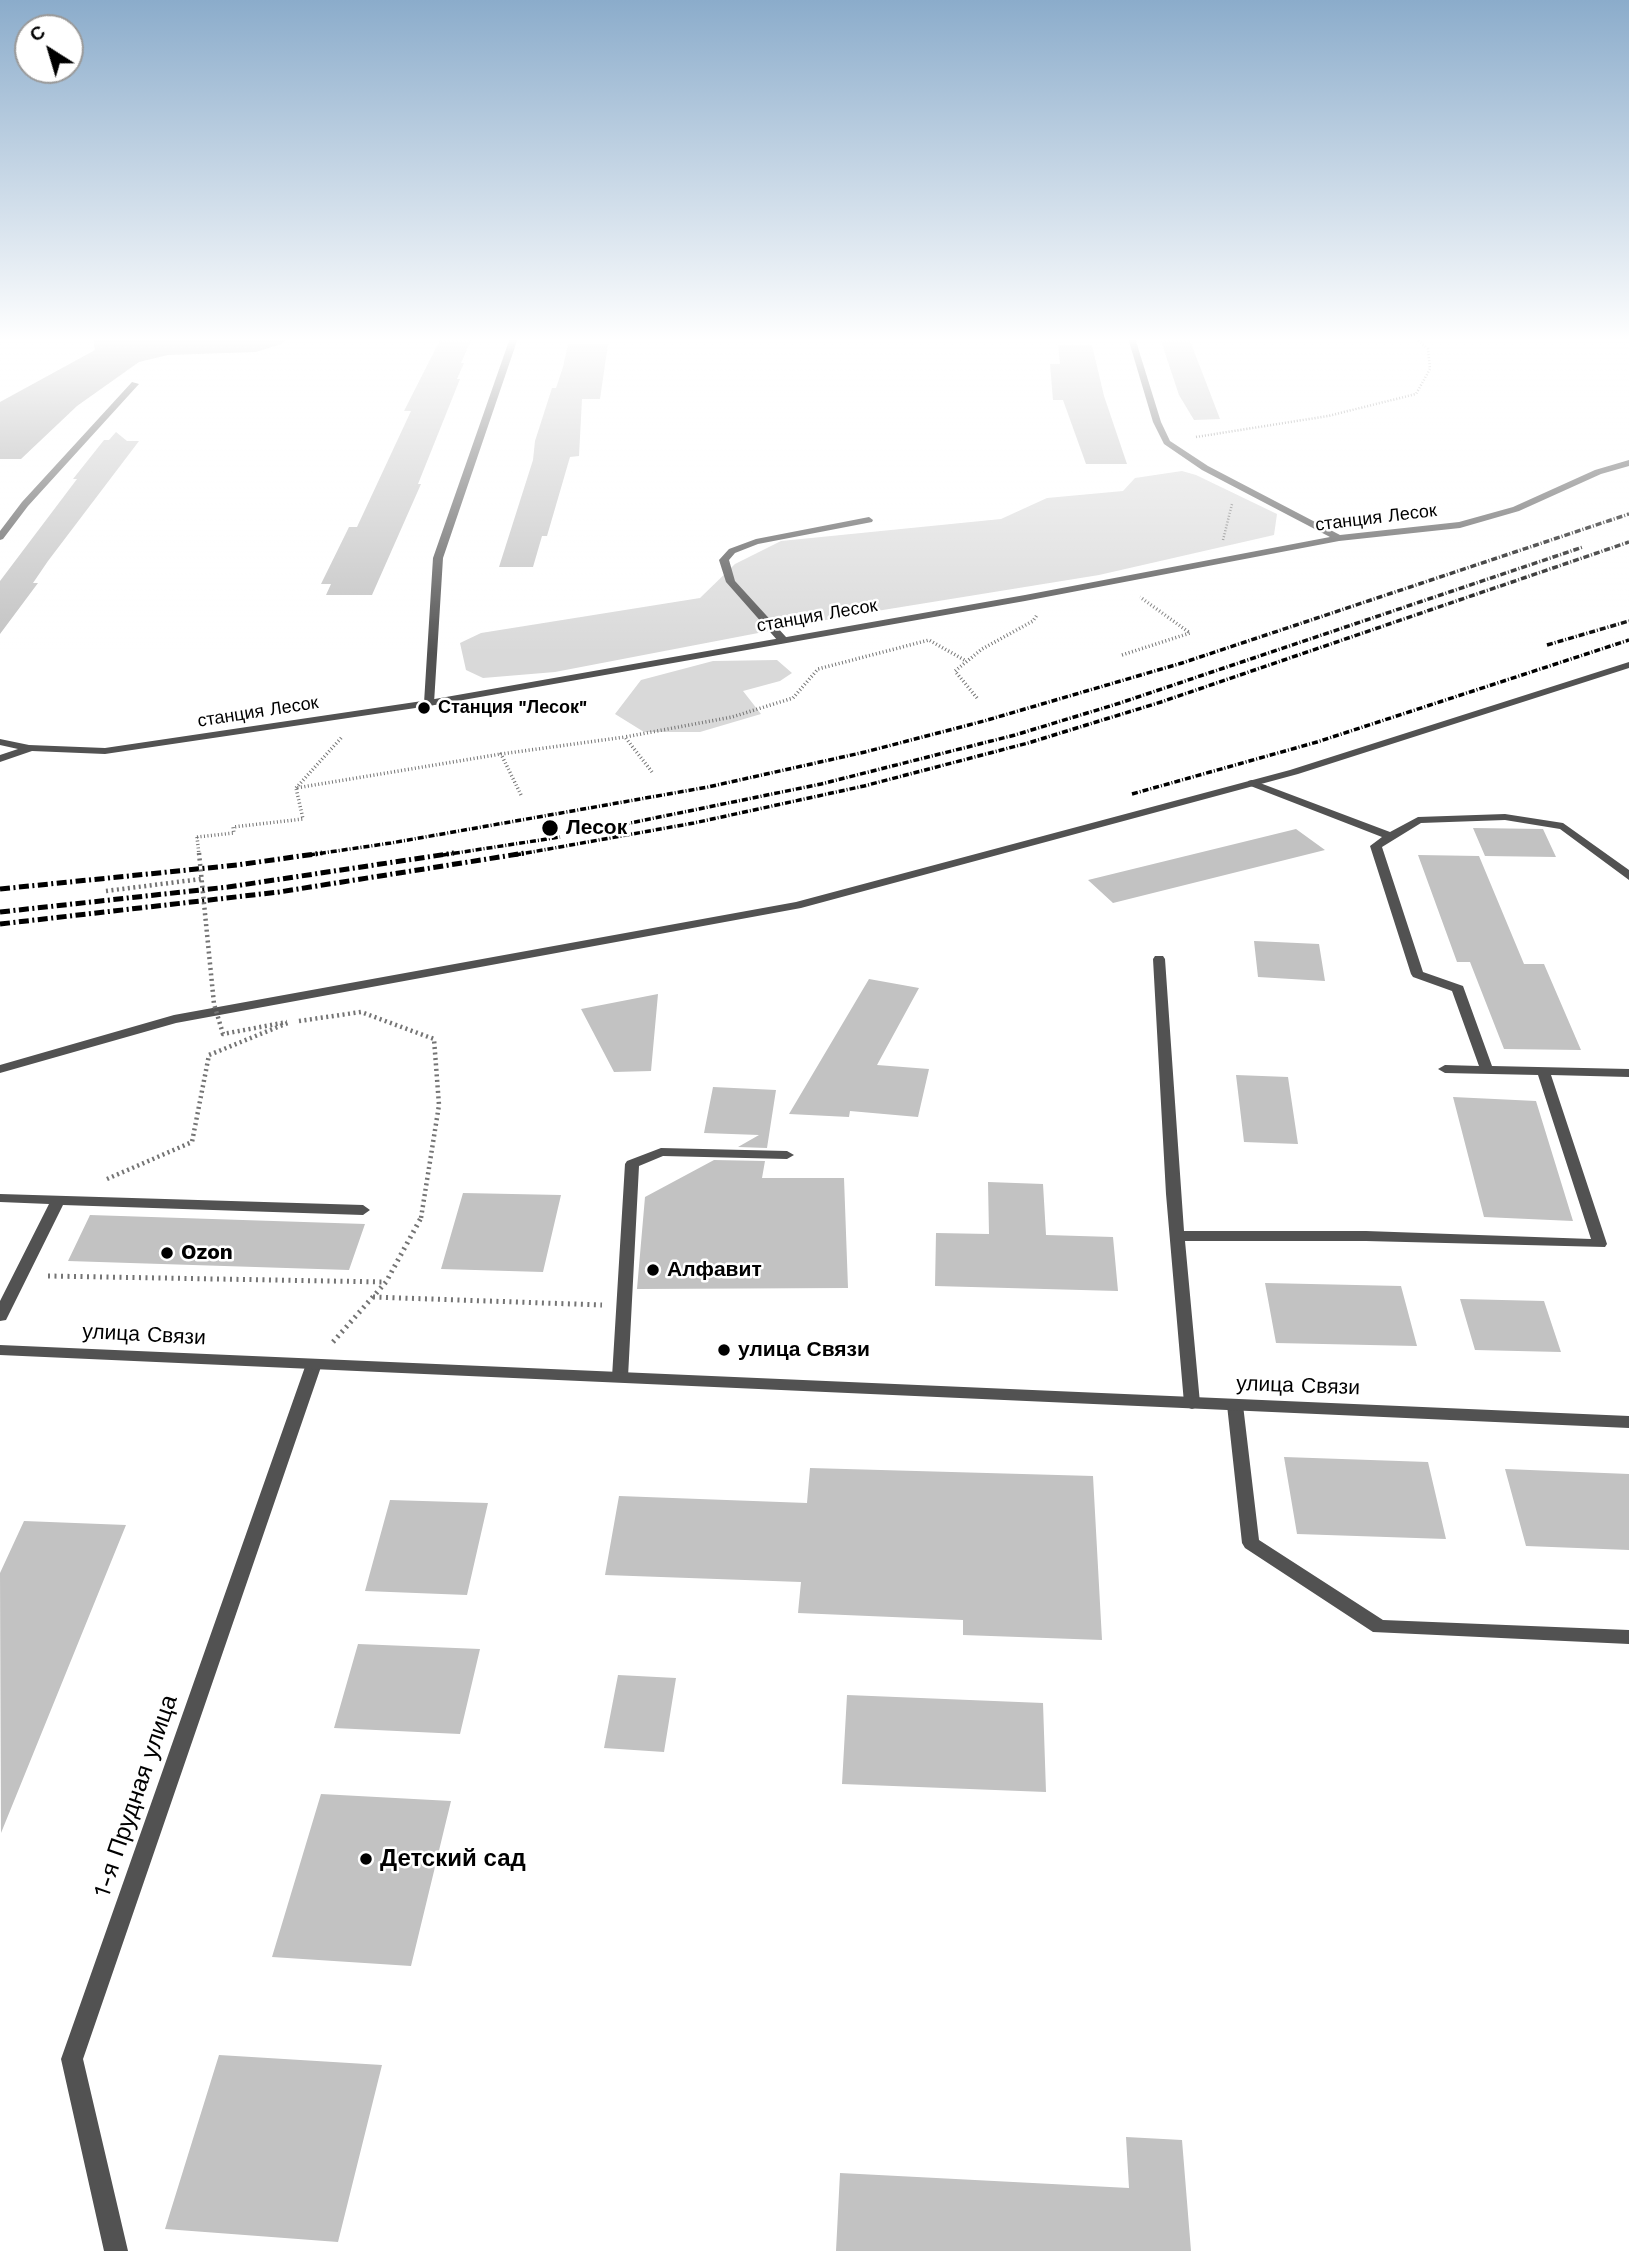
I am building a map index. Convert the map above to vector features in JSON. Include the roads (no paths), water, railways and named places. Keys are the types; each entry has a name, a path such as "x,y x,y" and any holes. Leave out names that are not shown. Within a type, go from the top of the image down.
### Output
{"street":[{"path":"0,537 81,443"},
{"path":"429,703 438,558 478,443"},
{"path":"1169,443 1205,468 1339,538"},
{"name":"станция Лесок","path":"0,742 29,748 105,751 429,703 1044,594 1339,538 1460,525 1516,509 1598,472 1629,463"},
{"path":"782,639 731,582 724,560 732,551 756,542 869,520"},
{"path":"0,1069 174,1019 797,905 1252,783 1629,665"},
{"path":"0,759 29,748"},
{"path":"1252,783 1391,837"},
{"path":"1487,1070 1458,989 1416,974 1376,846 1418,820 1505,817 1563,826 1629,876"},
{"path":"1158,959 1177,1236 1192,1403"},
{"path":"1445,1069 1629,1073"},
{"path":"1177,1236 1366,1236 1600,1244 1543,1071"},
{"path":"620,1377 632,1164 661,1152 787,1155"},
{"path":"0,1198 363,1210"},
{"path":"0,1316 18,1275 58,1200"},
{"name":"улица Связи","path":"0,1350 1629,1422"},
{"name":"1-я Прудная улица","path":"116,2251 72,2059 314,1364"},
{"path":"1235,1405 1251,1543 1379,1626 1629,1637"}],"railway":[{"path":"309,855 708,787 865,752 984,721 1182,663 1629,514"},
{"path":"515,855 694,823 864,786 1028,743 1161,702 1629,542"},
{"path":"591,831 821,784 1015,735 1120,703 1583,547"},
{"path":"1547,645 1629,621"},
{"path":"1132,794 1317,742 1629,640"},
{"path":"443,855 560,837"},
{"path":"0,889 237,865 322,853"},
{"path":"0,912 228,887 454,853"},
{"path":"0,924 279,892 525,853"}],"place":[{"name":"Станция \"Лесок\"","path":"424,708"},
{"name":"Лесок","path":"550,828"},
{"name":"Ozon","path":"167,1253"},
{"name":"Алфавит","path":"653,1270"},
{"name":"улица Связи","path":"724,1350"},
{"name":"Детский сад","path":"366,1859"}]}
